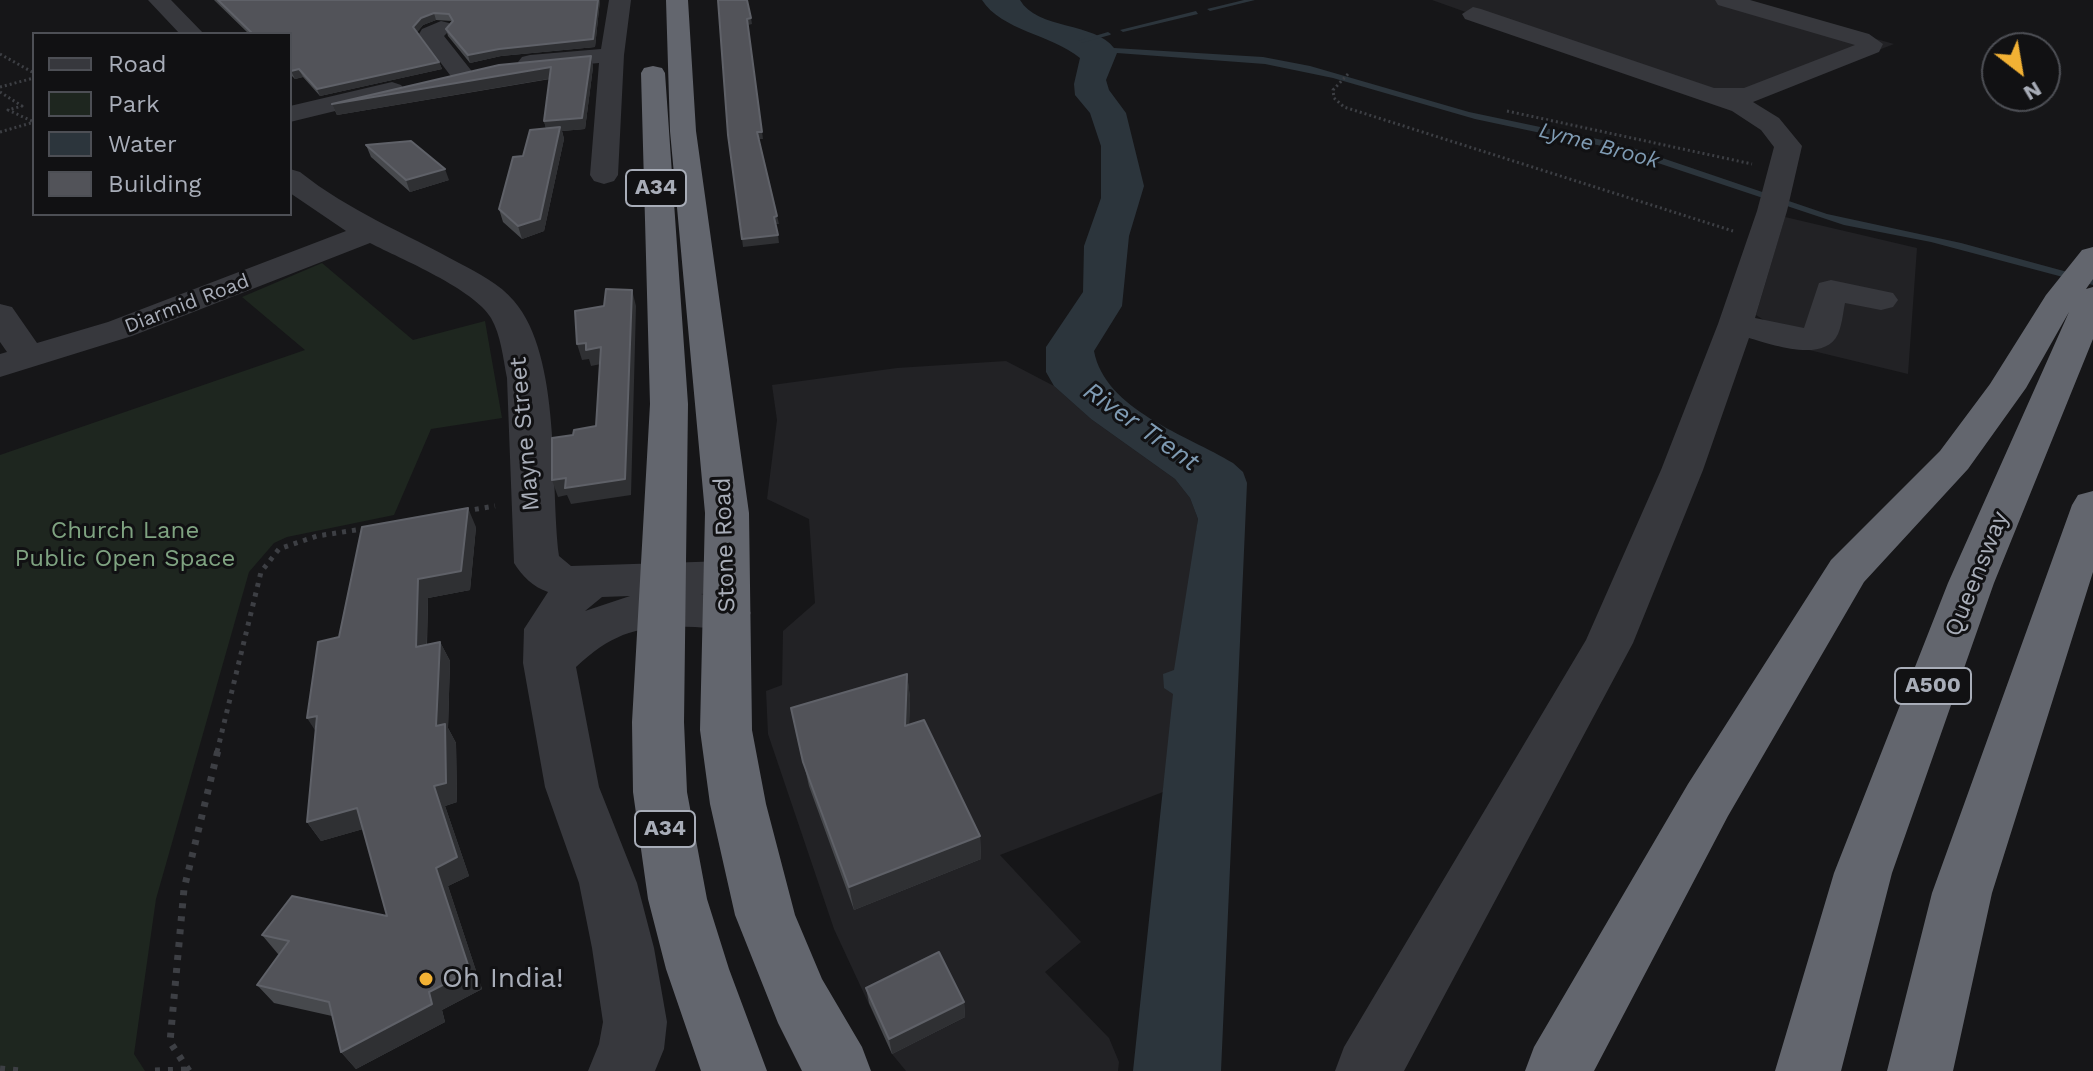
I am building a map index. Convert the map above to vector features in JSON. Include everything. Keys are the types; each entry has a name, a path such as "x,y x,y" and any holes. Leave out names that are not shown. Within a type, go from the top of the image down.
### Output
{"highway":[{"name":"A34","path":"652,0 653,137 668,375 664,592 659,662 660,791 670,870 699,980 734,1071"},
{"name":"Stone Road","path":"677,0 683,131 727,513 726,730 738,804 765,915 800,1001 838,1071"},
{"path":"1558,1071 1708,800 1847,571 1954,460 2007,388 2079,303 2093,258"},
{"name":"Queensway","path":"1808,1071 1863,873 2079,303"},
{"path":"1920,1071 1962,893 2093,505"}],"street":[{"path":"159,0 191,32"},
{"path":"598,171 620,0"},
{"path":"1710,96 1747,96 1871,47 1861,39 1726,0"},
{"path":"1368,1071 1609,643 1682,470 1736,324 1774,203 1788,146 1770,124 1741,106 1473,14"},
{"path":"428,32 462,74"},
{"path":"292,114 495,67 612,55"},
{"path":"1746,75 1775,85"},
{"name":"Mayne Street","path":"292,180 319,203 467,281 493,300 510,318 526,386 537,563 556,578 664,592"},
{"name":"Diarmid Road","path":"14,362 120,329 371,232"},
{"path":"1736,324 1803,341 1820,334 1831,290 1881,300"},
{"path":"0,314 14,362"},
{"path":"590,582 568,598 548,624 548,663 572,787 608,883 623,948 635,1022 631,1049 621,1071"},
{"path":"548,663 596,624 627,613 664,592 726,595"}],"path":[{"path":"0,54 32,74"},
{"path":"1348,74 1337,82 1331,94 1334,101 1344,107 1593,188 1774,203"},
{"path":"0,90 32,76"},
{"path":"0,90 22,106 8,110 32,122"},
{"path":"1507,111 1774,203"},
{"path":"0,132 32,122"},
{"path":"455,513 531,500"},
{"path":"188,1071 170,1042 184,889 261,572 279,549 317,536 378,526"},
{"path":"0,1069 21,1071"},
{"path":"155,1071 188,1071"}],"shaded area":[{"path":"1432,0 1737,0 1894,44 1732,107"},
{"path":"1785,217 1917,248 1908,374 1772,341 1776,328 1756,315"},
{"path":"1006,361 1054,386 1091,419 1175,479 1190,498 1198,519 1163,792 1000,855 1081,942 1045,972 1109,1038 1119,1062 1118,1071 906,1071 892,1054 834,929 768,734 766,691 782,685 783,631 815,603 809,519 767,499 777,420 772,385 897,368"}],"green space":[{"name":"Church Lane Public Open Space","path":"322,263 413,340 485,321 502,418 431,429 394,515 287,537 274,543 249,572 156,899 134,1054 145,1071 0,1071 0,455 305,350 242,297"}],"water":[{"name":"River Trent","path":"982,0 1020,0 1028,10 1039,16 1094,34 1114,48 1263,57 1310,66 1469,112 1621,144 1827,214 1961,243 2093,279 2093,285 1931,242 1844,225 1616,149 1475,119 1333,78 1265,64 1117,53 1106,80 1109,90 1126,113 1144,186 1129,236 1122,306 1094,351 1101,372 1131,405 1150,419 1233,463 1243,472 1247,483 1221,1071 1133,1071 1173,694 1164,688 1163,674 1174,670 1198,519 1190,498 1175,479 1091,419 1054,386 1046,372 1046,347 1083,292 1084,246 1101,198 1101,146 1090,113 1075,95 1074,84 1080,58 1002,19"}],"building":[{"path":"218,0 598,0 593,39 468,55 446,29 453,21 449,14 434,13 421,18 413,27 439,62 317,89 299,69 292,71 292,32 251,32"},
{"path":"718,0 747,0 762,132 757,132 777,216 774,217 778,235 742,239 728,135"},
{"path":"591,56 582,118 544,121 551,67 332,104 499,65"},
{"path":"560,127 540,219 518,226 499,209 513,157 523,156 530,130"},
{"path":"411,141 445,169 406,180 366,145"},
{"path":"606,289 632,290 625,479 565,488 566,478 552,480 552,438 573,435 574,430 596,426 601,347 586,350 586,343 577,344 575,311 604,306"},
{"path":"468,508 461,571 418,579 416,647 440,642 436,726 445,724 446,783 434,786 457,857 436,868 470,971 429,992 432,1004 341,1052 329,1002 257,985 289,941 262,935 292,896 387,916 357,808 307,822 317,716 307,718 318,642 339,637 362,527"},
{"path":"907,674 905,726 924,720 980,836 849,887 803,762 791,708"},
{"path":"939,952 964,1002 889,1039 866,988"}],"waterway":[{"path":"1210,9 1252,0"},
{"path":"1123,30 1196,13"},
{"path":"1081,41 1108,34"}],"place":[{"name":"Oh India!","path":"426,979"}],"water label":[{"name":"Lyme Brook","path":"1599,146"}]}
